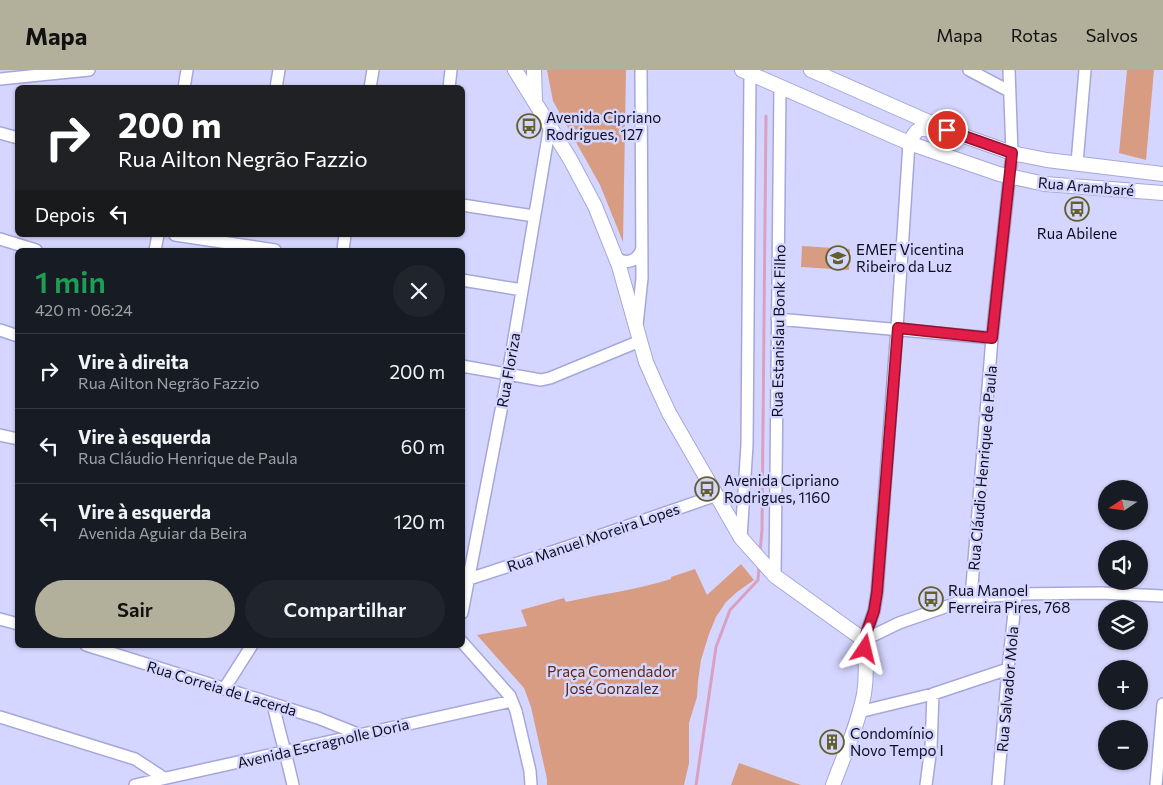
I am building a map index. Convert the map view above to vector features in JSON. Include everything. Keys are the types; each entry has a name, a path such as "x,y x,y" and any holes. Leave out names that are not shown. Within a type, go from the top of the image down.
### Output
{"main road":[{"path":"515,70 550,125 582,181 616,258 646,362 669,413 741,538 775,576 864,640 866,670 864,694 853,733 833,785"},
{"path":"534,70 535,103"},
{"path":"811,70 947,130"},
{"name":"Rua Arambaré","path":"746,72 970,166 1045,184 1163,193"},
{"path":"909,142 915,131 921,129 947,130"},
{"name":"Rua Arambaré","path":"947,130 1012,153 1077,164 1163,174"}],"street":[{"path":"0,79 89,70"},
{"path":"184,85 187,70"},
{"path":"276,85 279,70"},
{"path":"370,85 373,70"},
{"path":"450,85 452,70"},
{"path":"636,326 642,278 641,70"},
{"path":"969,70 1009,91"},
{"name":"Rua Cláudio Henrique de Paula","path":"971,598 992,338 1012,153 1009,70"},
{"path":"1077,164 1085,70"},
{"name":"Rua Estanislau Bonk Filho","path":"741,538 747,445 746,72"},
{"name":"Rua Estanislau Bonk Filho","path":"775,576 780,86"},
{"name":"Rua Floriza","path":"465,598 508,374 550,125"},
{"path":"0,133 15,137"},
{"path":"864,640 874,611 877,592 898,328 909,142"},
{"path":"465,205 534,216"},
{"path":"187,237 262,248"},
{"path":"0,239 29,248"},
{"path":"616,258 626,262 632,261 637,258 642,248"},
{"path":"465,280 522,290"},
{"path":"777,320 898,328 992,338"},
{"path":"0,330 15,335"},
{"path":"465,367 541,380 640,341"},
{"path":"0,435 15,438"},
{"name":"Rua Manuel Moreira Lopes","path":"469,579 717,495"},
{"path":"864,640 899,623 971,598 1016,594 1102,593 1163,596"},
{"name":"Rua Salvador Mola","path":"998,785 1016,594"},
{"path":"0,619 15,623"},
{"path":"465,645 512,701 528,762 531,785"},
{"name":"Rua Correia de Lacerda","path":"95,648 318,718 358,734"},
{"path":"224,689 250,648"},
{"path":"859,712 933,694 1008,669"},
{"path":"926,785 931,747 933,694"},
{"name":"Avenida Escragnolle Doria","path":"134,785 512,701"},
{"path":"273,704 293,785"},
{"path":"1156,785 1163,704"},
{"path":"0,717 135,759 164,778"}],"green space":[{"path":"547,70 626,70 623,242 600,185 553,101"},
{"path":"1127,70 1154,70 1146,160 1119,153"},
{"path":"802,246 850,249 849,270 801,267"},
{"name":"Praça Comendador José Gonzalez","path":"741,564 754,580 726,602 716,617 709,634 701,660 697,697 689,723 689,763 684,785 547,785 531,707 524,688 477,635 527,626 521,610 564,598 566,602 645,586 671,579 671,577 695,569 707,595"},
{"path":"739,763 801,785 731,785"}],"waterway":[{"path":"760,552 762,530 766,116"},
{"path":"696,785 716,647 730,610 758,580 759,566"}],"place":[{"name":"Avenida Cipriano Rodrigues, 127","path":"529,126"},
{"name":"Rua Abilene","path":"1077,209"},
{"name":"EMEF Vicentina Ribeiro da Luz","path":"838,258"},
{"name":"Avenida Cipriano Rodrigues, 1160","path":"707,489"},
{"name":"Rua Manoel Ferreira Pires, 768","path":"931,599"},
{"name":"Condomínio Novo Tempo I","path":"832,742"}],"route":[{"path":"865,649 864,640 874,611 877,592 898,328 992,338 1012,153 947,130"}]}
